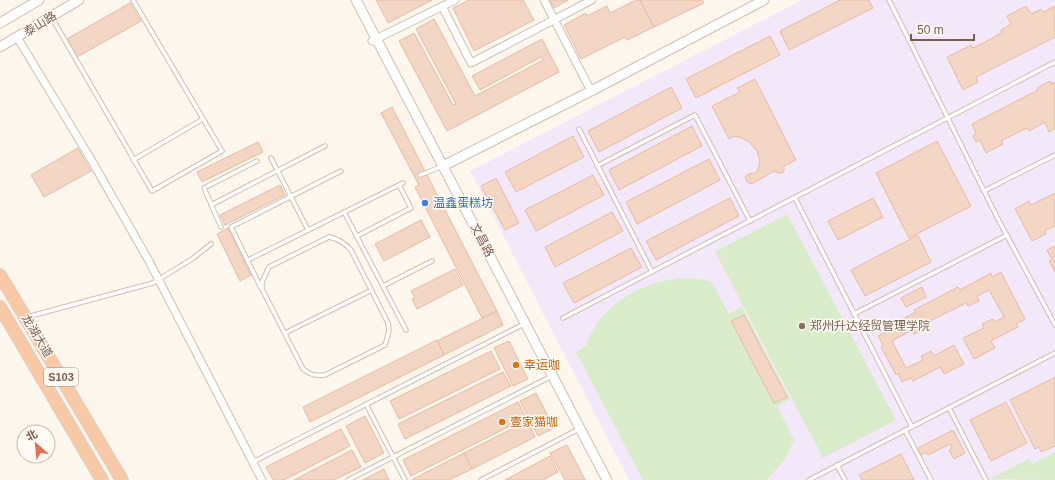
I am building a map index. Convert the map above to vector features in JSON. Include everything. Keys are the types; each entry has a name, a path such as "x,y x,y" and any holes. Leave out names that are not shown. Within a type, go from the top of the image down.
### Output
{"highway":[{"name":"龙湖大道","path":"0,274 122,480"},
{"name":"龙湖大道","path":"0,307 102,480"}],"street":[{"name":"泰山路","path":"0,24 39,0"},
{"name":"泰山路","path":"0,47 79,0"},
{"name":"文昌路","path":"356,0 440,167 525,323 607,480"},
{"path":"375,40 455,0"},
{"path":"544,0 591,91"},
{"path":"442,6 471,63 592,0"},
{"path":"440,167 591,91 764,0"},
{"path":"17,37 89,156 159,280 262,480"}],"lane":[{"path":"51,17 152,191 222,151 134,0"},
{"path":"890,0 1006,235 1055,325"},
{"path":"563,318 1055,62"},
{"path":"597,166 695,115 750,221"},
{"path":"133,160 203,119"},
{"path":"578,130 652,272"},
{"path":"211,205 325,146"},
{"path":"984,191 1055,155"},
{"path":"271,158 308,230"},
{"path":"221,227 204,188 257,161"},
{"path":"420,175 440,167"},
{"path":"262,289 262,282 269,267 329,237 344,242 351,250 388,323 389,331 385,345 325,375 308,373 303,369 262,289 232,227 341,171"},
{"path":"248,260 403,183"},
{"path":"357,236 411,208 399,185"},
{"path":"795,198 912,427"},
{"path":"344,212 406,330"},
{"path":"854,314 1006,235"},
{"path":"26,317 153,283 192,260 211,244"},
{"path":"383,286 432,261"},
{"path":"285,334 372,290"},
{"path":"252,462 525,323"},
{"path":"808,480 1055,353"},
{"path":"348,480 552,376"},
{"path":"366,404 405,480"},
{"path":"948,408 986,480"},
{"path":"481,480 580,429"},
{"path":"906,430 931,480"},
{"path":"837,465 844,480"}],"shaded area":[{"name":"郑州升达经贸管理学院","path":"802,0 1055,0 1055,480 629,480 470,171"}],"green space":[{"path":"787,214 896,420 823,458 715,252"},
{"path":"680,278 701,279 712,282 729,314 742,307 790,399 777,406 794,440 785,459 767,480 643,480 576,352 584,347 594,328 604,315 622,299 633,292 655,283"},
{"path":"1055,452 1055,480 989,479 1029,459 1032,464"}],"building":[{"path":"376,0 432,0 388,23"},
{"path":"469,0 523,0 534,20 474,51 453,8"},
{"path":"550,0 568,0 554,8"},
{"path":"636,0 640,0 654,27 627,40 625,37 581,59 564,25 586,13 587,16 607,6 610,13"},
{"path":"640,0 702,0 704,3 654,27"},
{"path":"840,0 869,0 873,8 789,50 780,31"},
{"path":"130,3 141,21 77,57 67,39"},
{"path":"1026,6 1031,14 1041,9 1043,12 1055,6 1055,37 976,77 978,82 963,90 947,57 971,45 973,48 1002,33 1001,30 1011,24 1007,16"},
{"path":"434,19 475,96 543,60 541,57 480,90 472,76 542,39 559,72 447,131 399,41 414,33 453,105 456,104 416,29"},
{"path":"770,36 780,55 696,98 686,79"},
{"path":"755,79 796,160 784,166 784,171 782,173 774,171 752,184 747,182 745,177 748,174 756,173 758,169 760,162 757,151 749,142 742,138 734,136 729,139 712,106 740,92 737,88"},
{"path":"1050,81 1051,84 1055,82 1055,129 1049,132 1045,122 1029,131 1027,128 1001,141 1003,144 986,153 980,140 976,142 973,136 976,134 972,124 1038,90 1037,88"},
{"path":"671,87 682,108 599,152 588,131"},
{"path":"392,107 497,311 482,318 415,187 419,185 381,113"},
{"path":"692,126 702,146 619,190 609,170"},
{"path":"573,136 584,157 516,192 505,172"},
{"path":"937,141 971,206 909,238 876,173"},
{"path":"258,142 263,152 202,182 197,172"},
{"path":"78,148 91,171 44,197 31,175"},
{"path":"709,159 720,180 637,224 626,202"},
{"path":"593,175 604,195 536,231 525,210"},
{"path":"496,178 519,223 505,230 481,186"},
{"path":"280,185 285,195 225,225 220,215"},
{"path":"1055,193 1055,226 1045,231 1046,234 1032,241 1015,209 1029,201 1031,205"},
{"path":"730,198 739,216 656,260 646,241"},
{"path":"873,198 883,217 838,240 828,221"},
{"path":"612,212 623,231 555,267 545,247"},
{"path":"421,220 430,237 384,261 375,244"},
{"path":"228,228 251,275 240,281 217,234"},
{"path":"918,235 931,262 865,296 851,270"},
{"path":"1055,246 1055,272 1049,261 1052,260 1047,250"},
{"path":"631,248 642,267 574,303 563,283"},
{"path":"455,269 463,285 417,309 412,299 415,298 411,291"},
{"path":"1001,272 1025,319 1016,324 1018,327 991,341 995,348 974,359 963,338 984,328 982,324 993,319 994,322 1004,317 989,290 977,296 979,301 968,306 966,303 922,325 924,329 914,334 912,330 892,341 906,368 923,360 921,356 931,351 934,356 954,345 964,364 944,374 940,367 913,381 911,378 902,382 898,373 896,375 881,347 883,345 878,336 887,331 885,328 916,312 914,310 958,287 960,290 991,273 992,277"},
{"path":"922,287 926,297 906,307 901,298"},
{"path":"497,311 503,325 444,355 437,341"},
{"path":"744,315 787,397 774,403 731,321"},
{"path":"437,340 444,355 310,422 303,407"},
{"path":"509,341 528,379 513,386 494,348"},
{"path":"491,351 500,369 399,419 390,401"},
{"path":"503,372 511,386 405,439 398,424"},
{"path":"1055,377 1055,446 1041,452 1039,447 1035,449 1010,400"},
{"path":"536,393 554,428 538,436 520,401"},
{"path":"518,402 526,418 411,476 403,460"},
{"path":"1006,402 1027,443 991,461 970,420"},
{"path":"365,416 384,453 365,463 346,426"},
{"path":"527,421 535,437 472,469 464,453"},
{"path":"341,429 350,446 284,480 273,480 266,467"},
{"path":"953,430 965,453 954,459 949,450 952,448 950,444 928,455 926,452 921,455 918,448"},
{"path":"567,445 585,480 565,480 550,453"},
{"path":"352,450 361,467 334,480 294,480"},
{"path":"464,453 472,469 449,480 413,480 413,479"},
{"path":"901,454 914,480 862,480 859,475"},
{"path":"550,456 558,472 543,480 505,480"},
{"path":"384,469 389,480 363,480"}],"place":[{"name":"温鑫蛋糕坊","path":"425,203"},
{"name":"郑州升达经贸管理学院","path":"802,326"},
{"name":"幸运咖","path":"516,365"},
{"name":"壹家猫咖","path":"502,422"}]}
